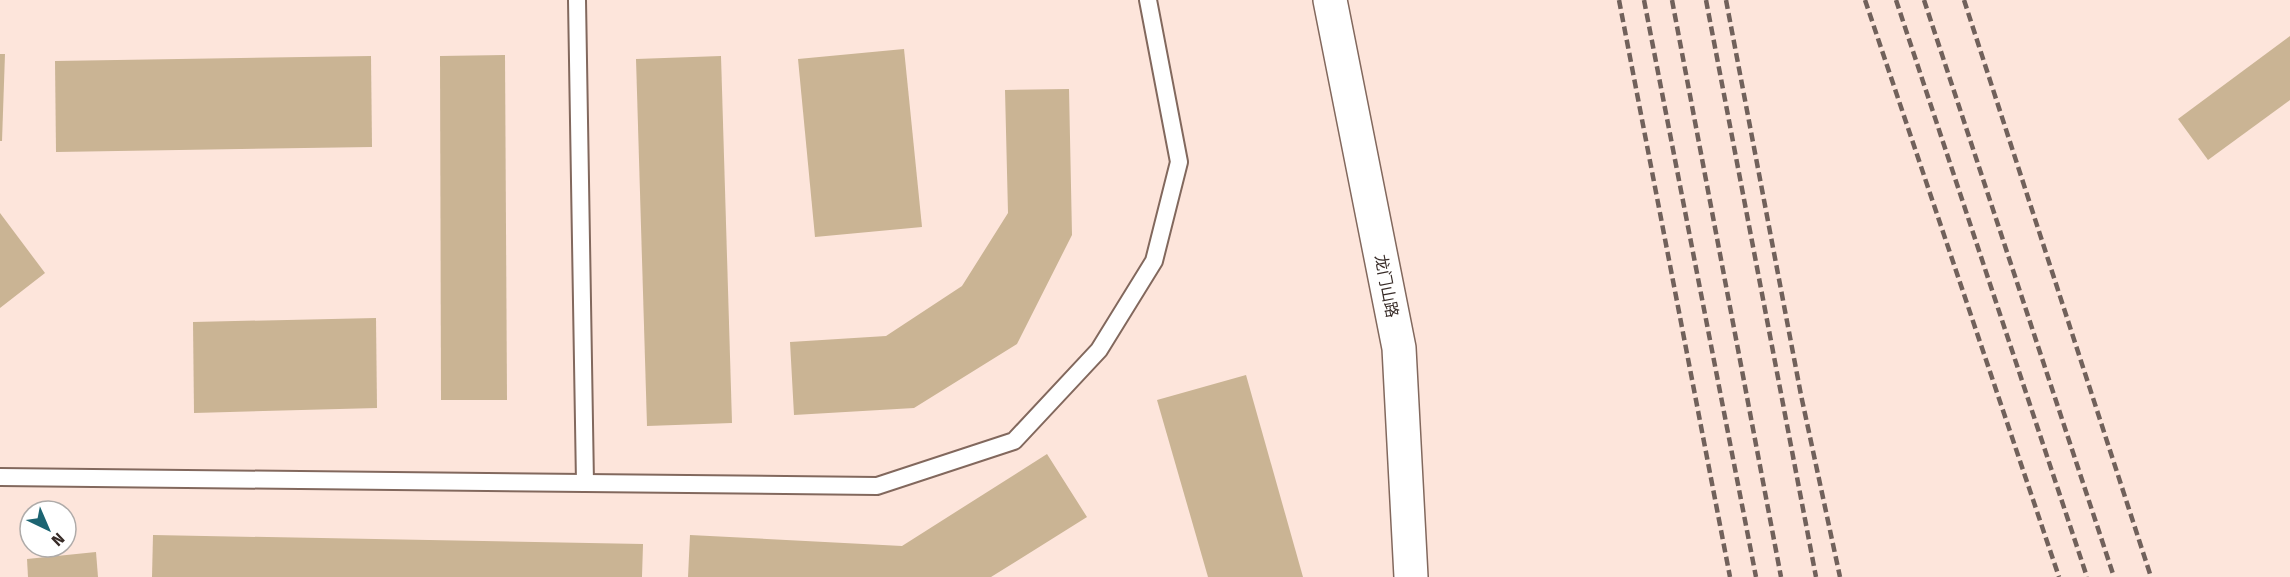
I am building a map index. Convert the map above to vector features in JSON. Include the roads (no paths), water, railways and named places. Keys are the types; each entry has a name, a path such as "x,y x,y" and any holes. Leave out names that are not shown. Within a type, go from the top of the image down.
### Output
{"street":[{"name":"龙门山路","path":"1329,0 1399,348 1411,577"}],"lane":[{"path":"577,0 585,483"},
{"path":"0,477 877,486 1014,441 1099,350 1154,261 1179,162 1148,0"}],"railway":[{"path":"1619,0 1730,577"},
{"path":"1644,0 1756,577"},
{"path":"1672,0 1781,577"},
{"path":"1706,0 1816,577"},
{"path":"1726,0 1801,395 1840,577"},
{"path":"1865,0 2059,577"},
{"path":"1896,0 2087,577"},
{"path":"1924,0 2114,577"},
{"path":"1964,0 2151,577"}]}
